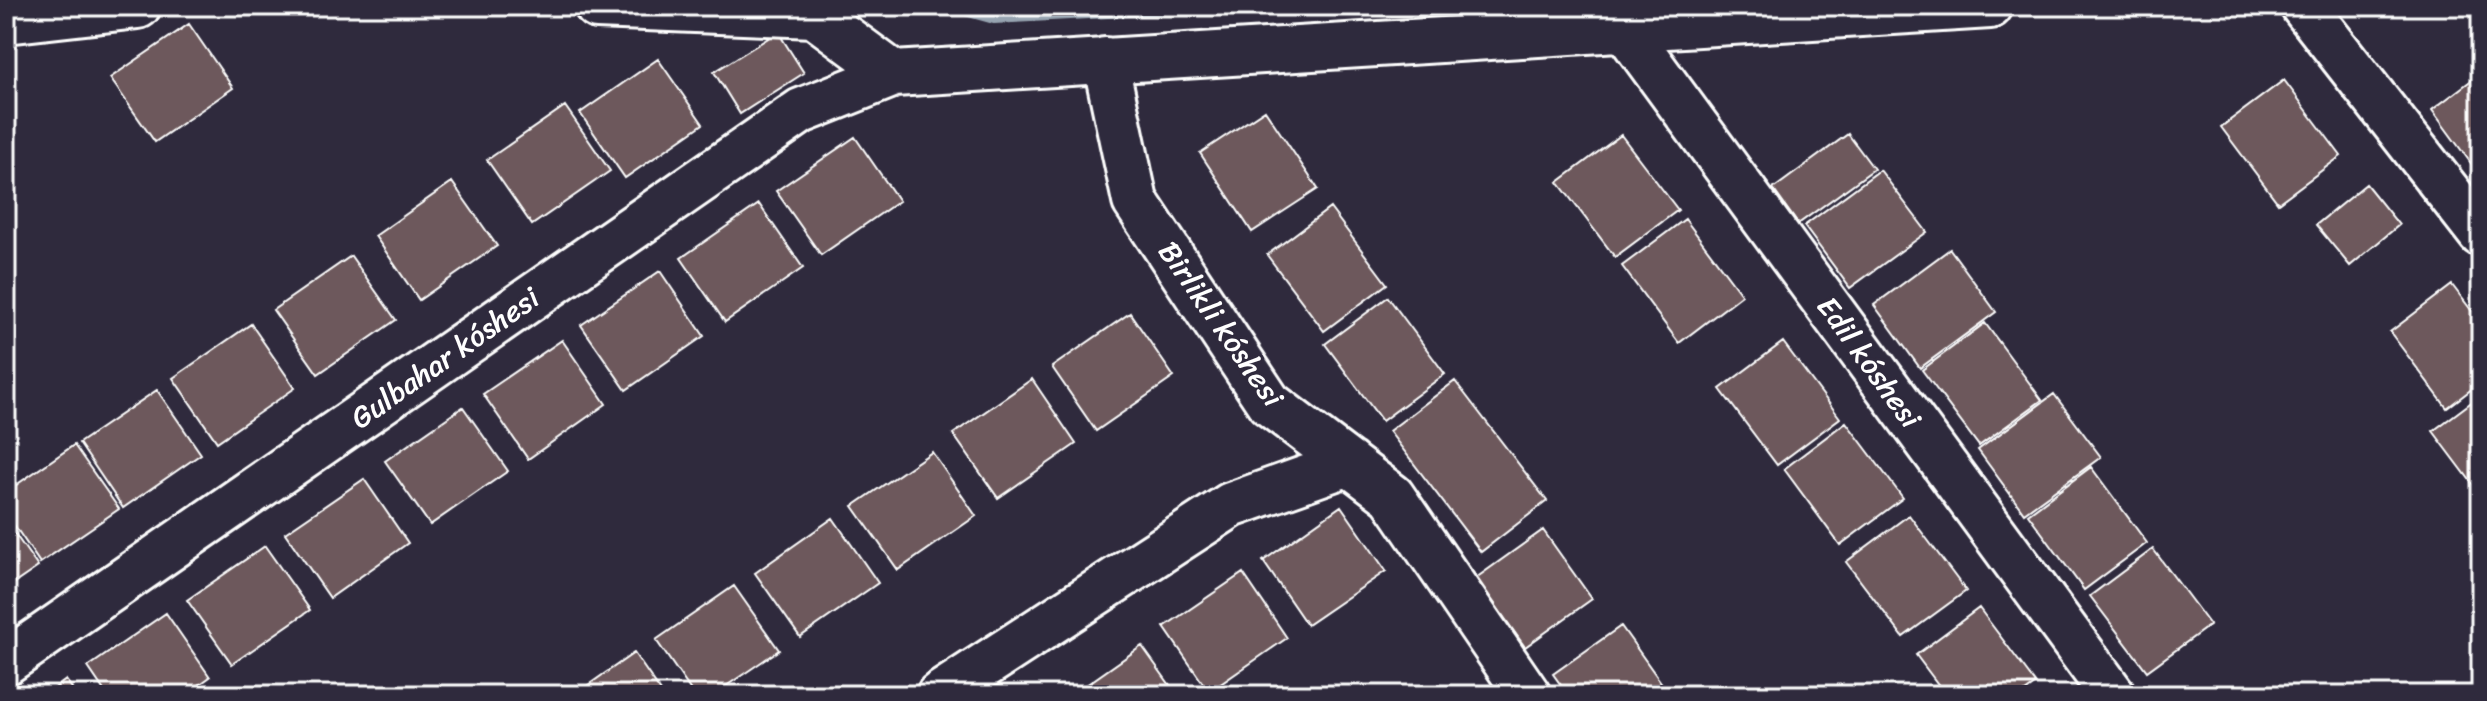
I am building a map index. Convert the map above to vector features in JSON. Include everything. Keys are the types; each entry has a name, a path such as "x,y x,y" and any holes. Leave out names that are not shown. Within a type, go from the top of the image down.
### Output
{"street":[{"path":"6,21 138,6"},
{"path":"597,6 814,15 894,74"},
{"name":"Gulbahar kóshesi","path":"6,662 801,111 894,74 1990,6"},
{"path":"2303,6 2481,234"},
{"name":"Edil kóshesi","path":"1625,29 2113,695"},
{"name":"Birlikli kóshesi","path":"1105,60 1135,201 1269,403 1392,496 1528,695"},
{"path":"939,695 1231,505 1349,463"}],"building":[{"path":"189,24 233,88 155,142 110,78"},
{"path":"778,32 804,73 740,114 714,72"},
{"path":"658,59 703,124 625,178 580,113"},
{"path":"2481,73 2481,177 2432,110"},
{"path":"2284,80 2341,156 2278,203 2221,127"},
{"path":"565,106 610,171 532,225 487,160"},
{"path":"1265,110 1318,189 1252,232 1200,153"},
{"path":"1848,134 1874,169 1798,224 1773,189"},
{"path":"1621,135 1678,210 1615,257 1558,182"},
{"path":"855,137 899,201 821,255 776,191"},
{"path":"1880,170 1927,232 1850,288 1804,226"},
{"path":"452,182 497,246 419,300 375,236"},
{"path":"2366,184 2399,225 2350,266 2316,225"},
{"path":"759,204 803,268 725,322 681,258"},
{"path":"1330,208 1387,284 1324,331 1267,255"},
{"path":"1685,219 1742,295 1679,343 1622,266"},
{"path":"1950,249 1996,312 1920,368 1874,305"},
{"path":"351,256 396,320 318,374 273,310"},
{"path":"660,271 704,336 626,390 581,325"},
{"path":"2452,285 2481,323 2481,382 2447,408 2390,332"},
{"path":"1388,297 1445,374 1382,421 1325,344"},
{"path":"1130,313 1174,377 1096,431 1052,367"},
{"path":"1985,323 2042,400 1979,446 1922,370"},
{"path":"251,324 295,388 217,442 173,378"},
{"path":"562,340 606,404 528,459 483,394"},
{"path":"1783,342 1840,418 1777,465 1720,389"},
{"path":"1032,379 1076,444 998,498 953,434"},
{"path":"1455,381 1547,501 1481,552 1389,431"},
{"path":"157,390 201,454 123,508 79,443"},
{"path":"2054,394 2101,457 2024,513 1978,450"},
{"path":"2481,395 2481,495 2433,431"},
{"path":"463,407 508,471 430,525 385,461"},
{"path":"1846,422 1903,498 1840,545 1784,469"},
{"path":"74,445 119,509 40,563 6,513 6,492"},
{"path":"932,452 976,516 898,570 853,506"},
{"path":"2091,467 2147,543 2084,590 2028,514"},
{"path":"364,479 408,543 330,598 285,533"},
{"path":"1341,506 1386,571 1307,625 1263,561"},
{"path":"1909,515 1966,591 1903,637 1846,562"},
{"path":"833,518 878,583 800,637 755,573"},
{"path":"6,521 38,567 6,589"},
{"path":"1543,530 1592,599 1525,647 1476,578"},
{"path":"265,546 310,610 232,664 187,600"},
{"path":"2153,549 2210,625 2147,671 2090,596"},
{"path":"1243,573 1287,638 1209,692 1164,627"},
{"path":"734,586 779,650 713,695 694,695 656,640"},
{"path":"1979,608 2036,684 2021,695 1946,695 1916,655"},
{"path":"166,613 210,677 185,695 107,695 88,667"},
{"path":"1621,626 1670,695 1568,695 1553,674"},
{"path":"1142,646 1177,695 1072,695"},
{"path":"634,653 663,695 574,695"},
{"path":"66,680 77,695 45,695"}],"waterway":[{"path":"951,6 994,18 1223,6"}]}
